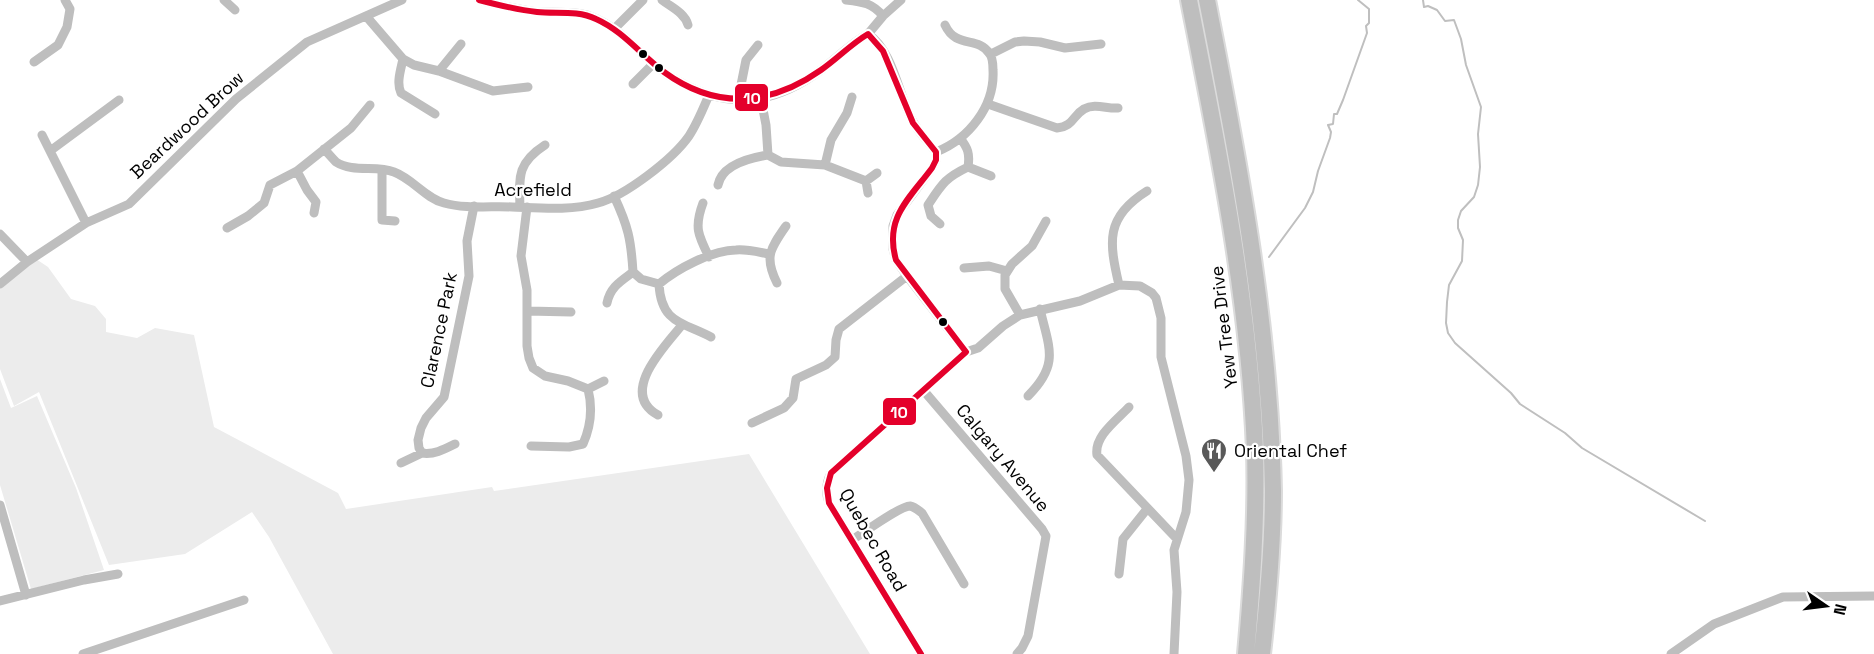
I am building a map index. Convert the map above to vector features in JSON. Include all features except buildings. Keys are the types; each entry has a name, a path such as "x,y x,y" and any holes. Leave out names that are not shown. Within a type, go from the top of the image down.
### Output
{"highway":[{"name":"Yew Tree Drive","path":"1189,0 1255,339 1271,441 1272,522 1268,599 1262,654"},
{"name":"Yew Tree Drive","path":"1207,0 1246,208 1255,339 1255,523 1246,654"},
{"path":"1255,523 1272,522"}],"street":[{"path":"34,62 58,45 67,27 70,9 64,0"},
{"path":"224,0 235,10"},
{"name":"Beardwood Brow","path":"0,284 27,262 86,223 129,204 236,99 307,42 402,0"},
{"path":"479,0 518,9 586,15 615,28 653,64 680,82 709,95 738,100 761,99 789,89 819,72 868,34 883,16 902,0"},
{"path":"615,28 643,0"},
{"path":"662,0 687,20 688,25"},
{"path":"846,0 866,2 875,6 883,16"},
{"path":"366,16 403,59 414,65 439,71 493,91 528,87"},
{"path":"936,152 960,138 972,127 987,104 993,77 991,54 984,47 957,39 948,32 945,25"},
{"path":"868,34 876,39 895,74 909,115 917,130 936,152 936,160 932,168 897,215 893,226 893,249 896,260 966,352"},
{"path":"991,54 1015,42 1024,41 1065,48 1101,44"},
{"path":"439,71 461,44"},
{"path":"738,100 746,60 758,45"},
{"path":"403,59 399,80 401,93 435,114"},
{"path":"633,84 653,64"},
{"name":"Acrefield","path":"324,149 336,162 344,166 382,170 407,178 442,203 474,206 582,206 600,203 652,172 679,148 690,134 709,95"},
{"path":"825,165 831,140 848,113 852,97"},
{"path":"761,99 768,155"},
{"path":"50,151 119,100"},
{"path":"987,104 1057,128 1065,127 1084,109 1096,105 1118,108"},
{"path":"227,228 249,216 264,203 270,185 297,171 351,128 370,105"},
{"path":"42,135 86,223"},
{"path":"960,138 967,146 970,156 968,167"},
{"path":"544,145 526,160 519,180 524,207 521,256 528,311 527,346 533,368 545,376 568,381 588,389 604,381"},
{"path":"718,185 722,174 729,168 768,155 781,162 825,165 866,181"},
{"path":"940,224 931,216 928,205 944,181 968,167 991,176"},
{"path":"382,170 382,220 395,221"},
{"path":"297,171 306,190 315,201 314,213"},
{"path":"866,181 877,173"},
{"path":"866,181 868,193"},
{"path":"1147,191 1132,201 1124,210 1114,228 1111,249 1119,285 1146,289 1156,298 1160,308 1161,357 1186,456 1189,480 1186,512 1174,550 1177,612 1174,654"},
{"path":"614,196 628,226 632,245 633,272 641,279 659,284"},
{"path":"703,203 697,228 709,257"},
{"name":"Clarence Park","path":"422,453 418,440 421,428 426,418 444,397 470,276 467,241 474,206"},
{"path":"1020,315 1005,289 1007,271 1032,246 1046,221"},
{"path":"777,283 769,262 769,254 786,226"},
{"path":"0,234 27,262"},
{"path":"659,284 676,270 723,251 738,249 769,254"},
{"path":"964,268 989,266 1007,271"},
{"path":"608,303 609,294 615,285 633,272"},
{"path":"752,423 784,408 793,398 796,379 826,365 835,357 839,329 907,276"},
{"path":"659,284 659,296 666,314 682,325 711,337"},
{"name":"Quebec Road","path":"921,654 829,503 826,494 827,479 966,352 978,348 1020,315 1080,301 1119,285"},
{"path":"1028,396 1039,386 1050,363 1050,353 1040,309"},
{"path":"528,311 571,312"},
{"path":"658,415 650,411 646,405 642,392 644,381 652,361 682,325"},
{"path":"531,446 568,447 583,444 588,433 592,405 588,389"},
{"name":"Calgary Avenue","path":"924,391 1046,536 1028,636 1022,652"},
{"path":"1129,407 1099,440 1096,448 1097,454 1176,538"},
{"path":"401,463 422,453 444,450 455,444"},
{"path":"0,505 26,595"},
{"path":"852,540 906,507 917,509 922,513 964,584"},
{"path":"1119,574 1123,539 1147,509"},
{"path":"0,601 84,579 118,573"},
{"path":"1671,654 1714,624 1783,597 1874,596"},
{"path":"83,654 244,600"}],"shaded area":[{"path":"36,259 48,267 71,299 95,306 106,319 106,332 137,338 155,328 194,335 214,427 338,493 346,509 492,487 494,491 749,454 870,654 333,654 269,537 252,512 185,554 109,565 39,392 14,406 0,369 0,288"},
{"path":"0,379 11,408 37,396 76,488 104,570 31,589 0,485"}],"waterway":[{"path":"1269,257 1305,208 1313,192 1330,138 1331,132 1328,125 1333,124 1334,114 1337,114 1343,100 1367,33 1369,9 1358,0"},
{"path":"1423,0 1424,7 1428,6 1437,10 1445,21 1454,20 1461,39 1466,65 1481,107 1478,134 1480,167 1478,185 1474,197 1461,211 1458,220 1458,228 1463,240 1462,261 1449,285 1446,323 1448,333 1455,343 1511,393 1520,404 1565,433 1582,448 1705,521"}],"transit line":[{"name":"10","path":"479,0 523,10 589,16 615,30 664,72 703,93 723,98 743,99 782,91 821,70 868,34 883,51 913,123 936,152 936,160 932,168 907,200 896,221 893,232 896,260 966,352 831,473 827,488 829,503 921,654"}],"place":[{"name":"Oriental Chef","path":"1214,474"}]}
